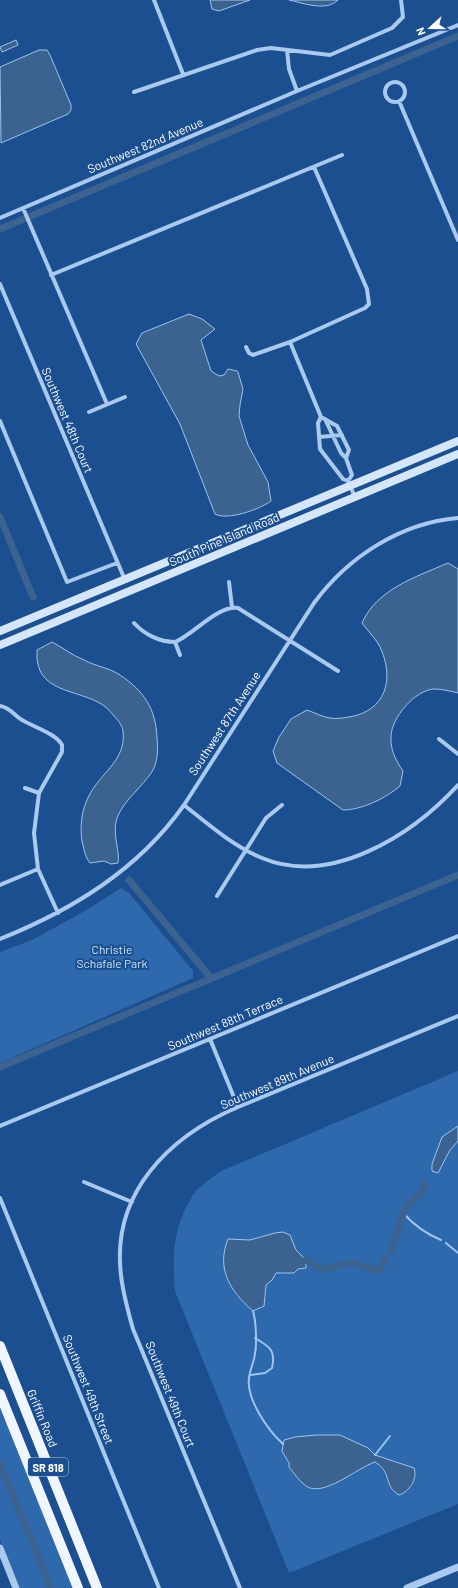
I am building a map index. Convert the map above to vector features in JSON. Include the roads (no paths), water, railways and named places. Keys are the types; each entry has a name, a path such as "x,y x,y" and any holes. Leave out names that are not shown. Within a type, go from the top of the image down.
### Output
{"main road":[{"name":"South Pine Island Road","path":"0,631 199,549 349,484 458,441"},
{"name":"South Pine Island Road","path":"0,645 458,454"},
{"path":"199,549 203,560"},
{"name":"Griffin Road","path":"0,1346 97,1588"},
{"name":"SR 818","path":"0,1394 78,1588"}],"street":[{"path":"154,0 183,74"},
{"path":"134,92 183,74 257,50 270,48 330,55 392,28 403,17 401,0"},
{"name":"Southwest 82nd Avenue","path":"0,218 297,91 458,25"},
{"path":"287,50 288,69 297,91"},
{"path":"399,83 404,88 405,94 399,101 393,102 388,98 386,89 390,84 399,83"},
{"path":"399,101 458,240"},
{"path":"51,275 342,155"},
{"path":"246,347 249,353 253,355 290,342 365,308 369,304 366,290 314,166"},
{"path":"23,208 107,404"},
{"name":"Southwest 48th Court","path":"0,284 125,580"},
{"path":"290,342 323,418 340,452 346,458 352,475 349,484"},
{"path":"89,412 125,397"},
{"path":"323,418 337,426 349,450 346,458"},
{"path":"323,418 318,424 320,450 343,479 349,484 355,497"},
{"path":"0,420 67,582 117,563"},
{"path":"319,437 333,437 342,435"},
{"name":"Southwest 87th Avenue","path":"0,939 58,913 91,894 132,863 161,834 184,805 290,640 324,590 358,557 398,534 430,524 458,518"},
{"path":"229,582 232,607"},
{"path":"134,623 142,632 148,635 175,642 223,610 232,607 243,610 338,672"},
{"path":"175,642 180,655"},
{"path":"1,706 31,726 53,736 62,745 62,752 39,793 34,833 38,870 58,913"},
{"path":"439,739 458,754"},
{"path":"184,805 226,837 261,858 292,866 308,867 334,864 358,855 399,834 435,808 458,785"},
{"path":"25,788 39,793"},
{"path":"216,896 266,818 282,805"},
{"path":"0,885 38,870"},
{"name":"Southwest 88th Terrace","path":"0,1126 458,936"},
{"name":"Southwest 89th Avenue","path":"132,1202 146,1176 174,1145 209,1121 238,1107 458,1016"},
{"path":"210,1039 238,1107"},
{"path":"84,1182 132,1202"},
{"name":"Southwest 49th Street","path":"0,1198 159,1588"},
{"name":"Southwest 49th Court","path":"132,1202 122,1236 120,1274 133,1329 240,1588"},
{"path":"0,1548 16,1588"},
{"path":"407,1588 458,1567"}],"waterway":[{"path":"0,229 458,36"},
{"path":"0,517 33,597"},
{"path":"0,1067 458,875"},
{"path":"129,880 211,978"},
{"path":"391,1251 405,1208 421,1192 425,1184"},
{"path":"403,1213 420,1229 441,1240"},
{"path":"446,1243 458,1253"},
{"path":"306,1260 322,1270 346,1263 379,1270 386,1258"},
{"path":"253,1311 256,1344 249,1378 251,1395 259,1414 271,1431 283,1444"},
{"path":"251,1375 265,1373 272,1368 273,1362 271,1350 255,1338"},
{"path":"375,1455 390,1436"},
{"path":"0,1464 51,1588"}],"park label":[{"name":"Christie Schafale Park","path":"112,956"}]}
